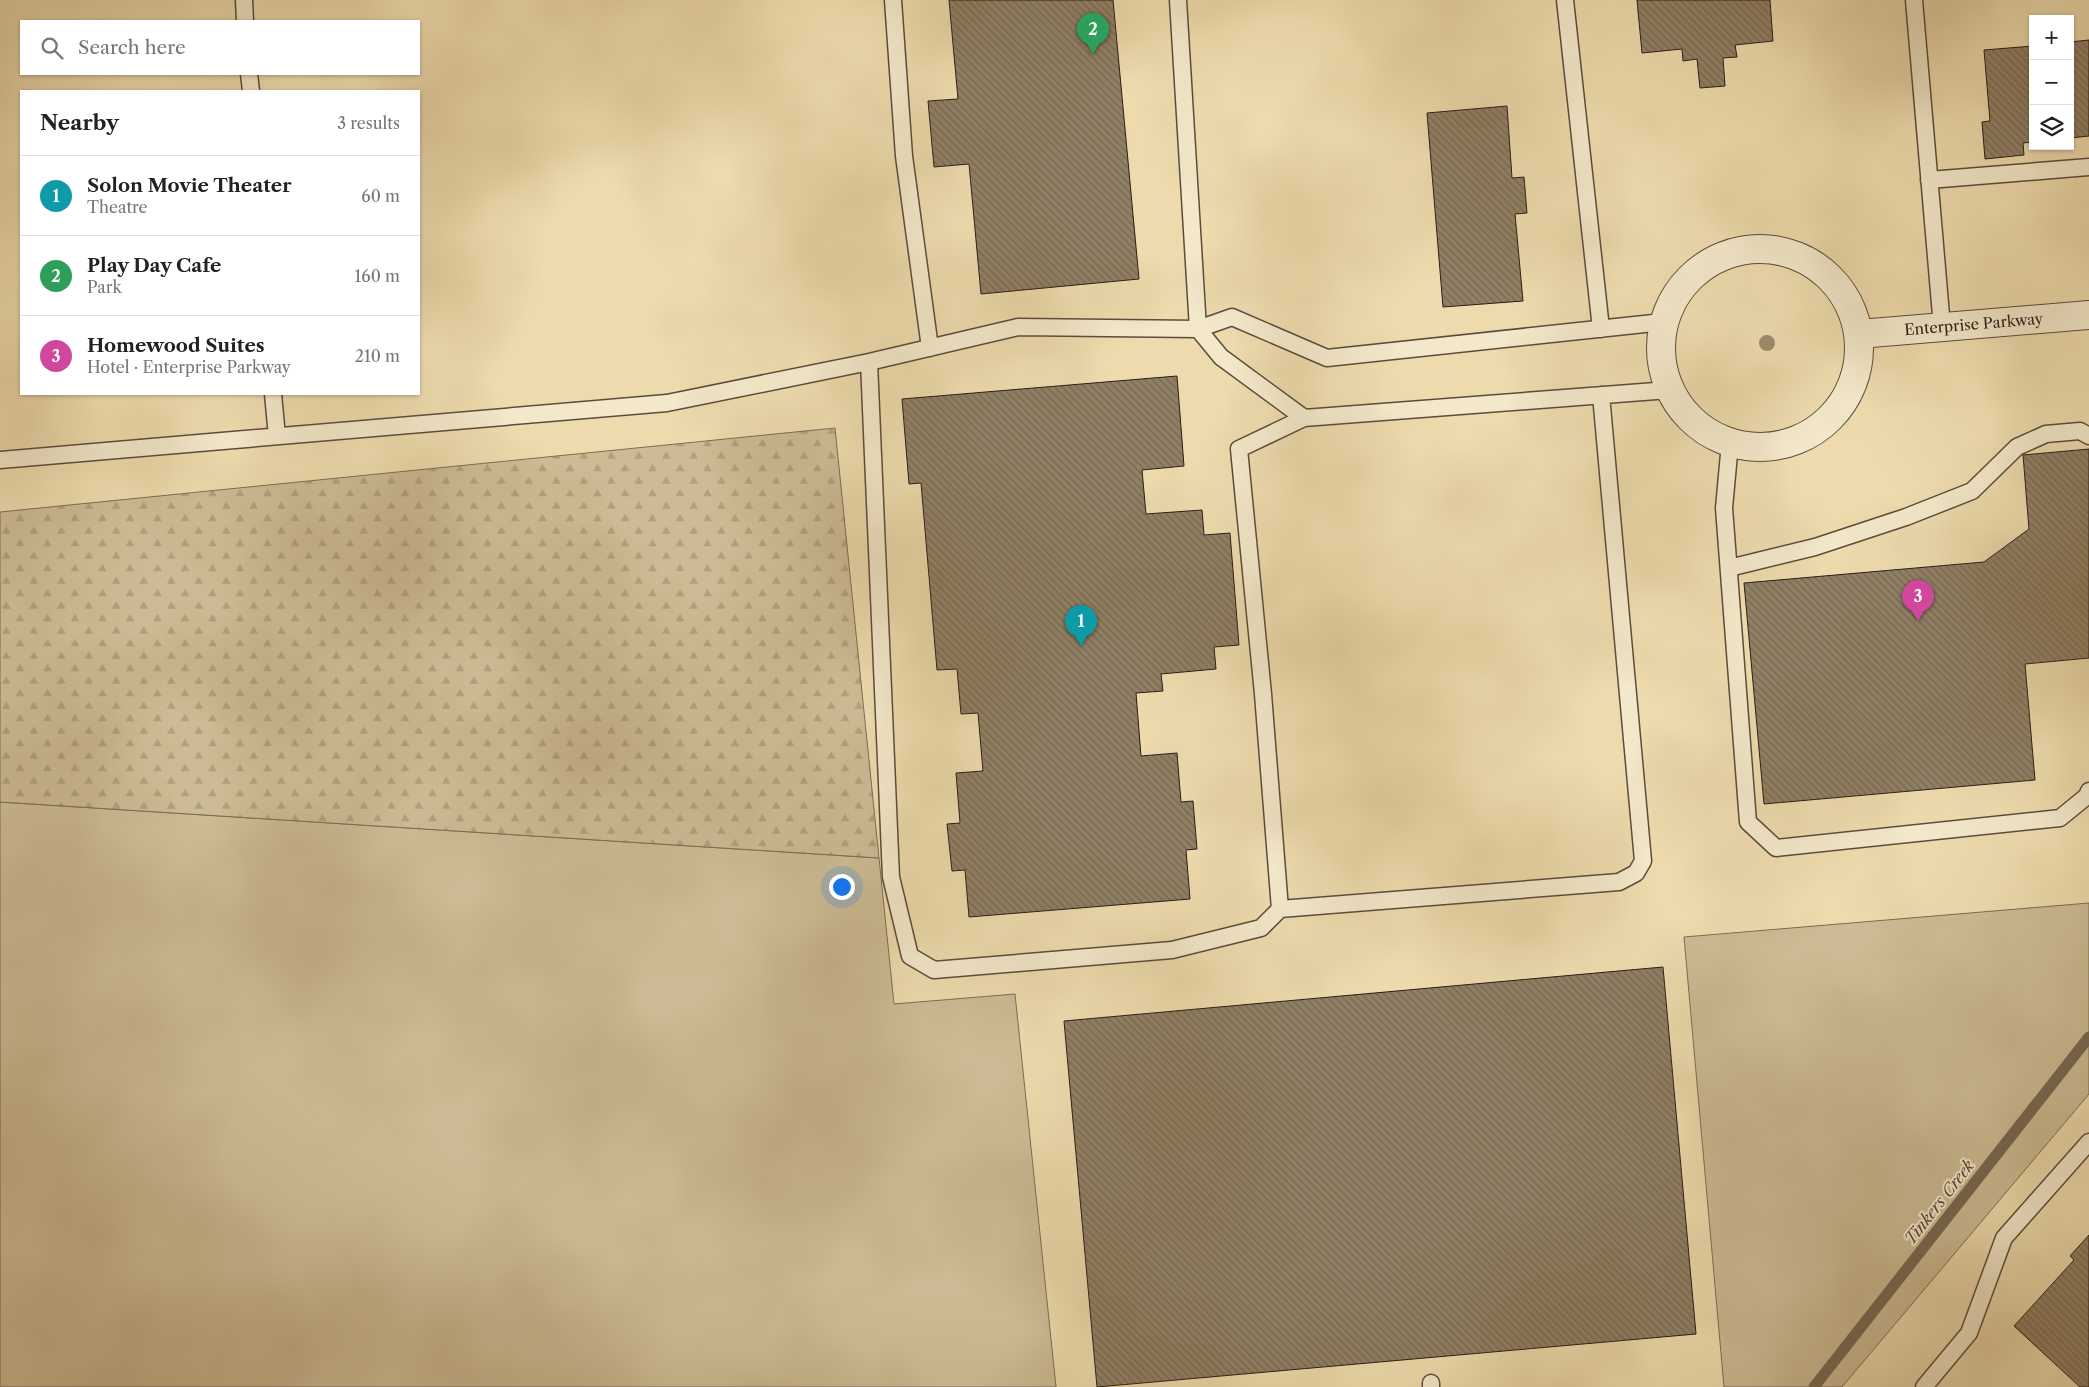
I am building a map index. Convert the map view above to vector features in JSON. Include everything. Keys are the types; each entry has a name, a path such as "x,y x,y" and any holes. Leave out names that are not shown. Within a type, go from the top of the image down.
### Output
{"street":[{"path":"1766,248 1799,256 1828,274 1849,302 1859,334 1859,366 1848,396 1829,421 1803,439 1772,448 1740,447 1711,436 1686,416 1669,390 1660,356 1663,322 1678,291 1701,266 1732,252 1766,248"},
{"name":"Enterprise Parkway","path":"1859,334 2089,315"}],"lane":[{"path":"244,0 245,20"},
{"path":"893,0 904,156 930,348"},
{"path":"1178,0 1198,329 1221,356 1304,418"},
{"path":"1565,0 1601,329"},
{"path":"1914,0 1942,327"},
{"path":"249,75 251,90"},
{"path":"1929,180 2089,167"},
{"path":"0,460 667,403 869,362 1018,327 1198,329 1232,317 1327,358 1663,322"},
{"path":"869,362 892,877 910,956 934,970 1172,950 1261,928 1280,909 1619,882 1636,873 1643,861 1601,395"},
{"path":"1280,909 1263,694 1239,449 1304,418 1669,390"},
{"path":"274,395 277,436"},
{"path":"1729,568 1814,547 1906,517 1972,491 2017,447 2046,434 2080,431 2089,436"},
{"path":"1730,443 1724,508 1748,822 1776,848 2060,818 2087,796 2089,791"},
{"path":"1924,1387 1969,1333 2004,1238 2089,1142"}],"green space":[{"path":"835,428 879,858 0,802 0,512"},
{"path":"0,802 879,858 894,1004 1015,994 1056,1387 0,1387"},
{"path":"2089,903 2089,1094 1842,1387 1724,1387 1684,937"}],"building":[{"path":"949,0 1113,0 1139,279 981,294 969,164 934,167 928,101 958,99"},
{"path":"1637,0 1770,0 1773,41 1735,45 1737,57 1723,58 1725,86 1700,88 1697,59 1683,61 1682,49 1642,53"},
{"path":"2089,40 2089,136 2074,138 2074,60 2074,42"},
{"path":"2029,46 2029,142 2023,143 2024,155 1985,159 1982,122 1990,121 1984,50"},
{"path":"1507,106 1512,178 1524,177 1527,213 1515,214 1523,301 1443,307 1427,113"},
{"path":"1177,376 1184,466 1142,470 1146,514 1202,510 1204,535 1230,533 1239,645 1214,647 1216,669 1161,674 1163,691 1136,693 1141,756 1177,753 1181,802 1193,801 1197,849 1186,850 1190,899 969,917 965,870 952,871 947,824 960,823 956,773 983,771 978,713 961,714 957,669 937,670 921,483 909,484 902,399"},
{"path":"2089,449 2089,658 2025,664 2035,780 1764,804 1744,583 1984,562 2029,529 2023,455"},
{"path":"1663,967 1696,1334 1097,1387 1064,1021"},
{"path":"2089,1235 2089,1387 2080,1387 2014,1326 2074,1260 2070,1256"}],"waterway":[{"name":"Tinkers Creek","path":"1814,1387 2089,1037"}],"place":[{"name":"Play Day Cafe","path":"1093,54"},
{"name":"Homewood Suites","path":"1918,621"},
{"name":"Solon Movie Theater","path":"1081,646"}]}
